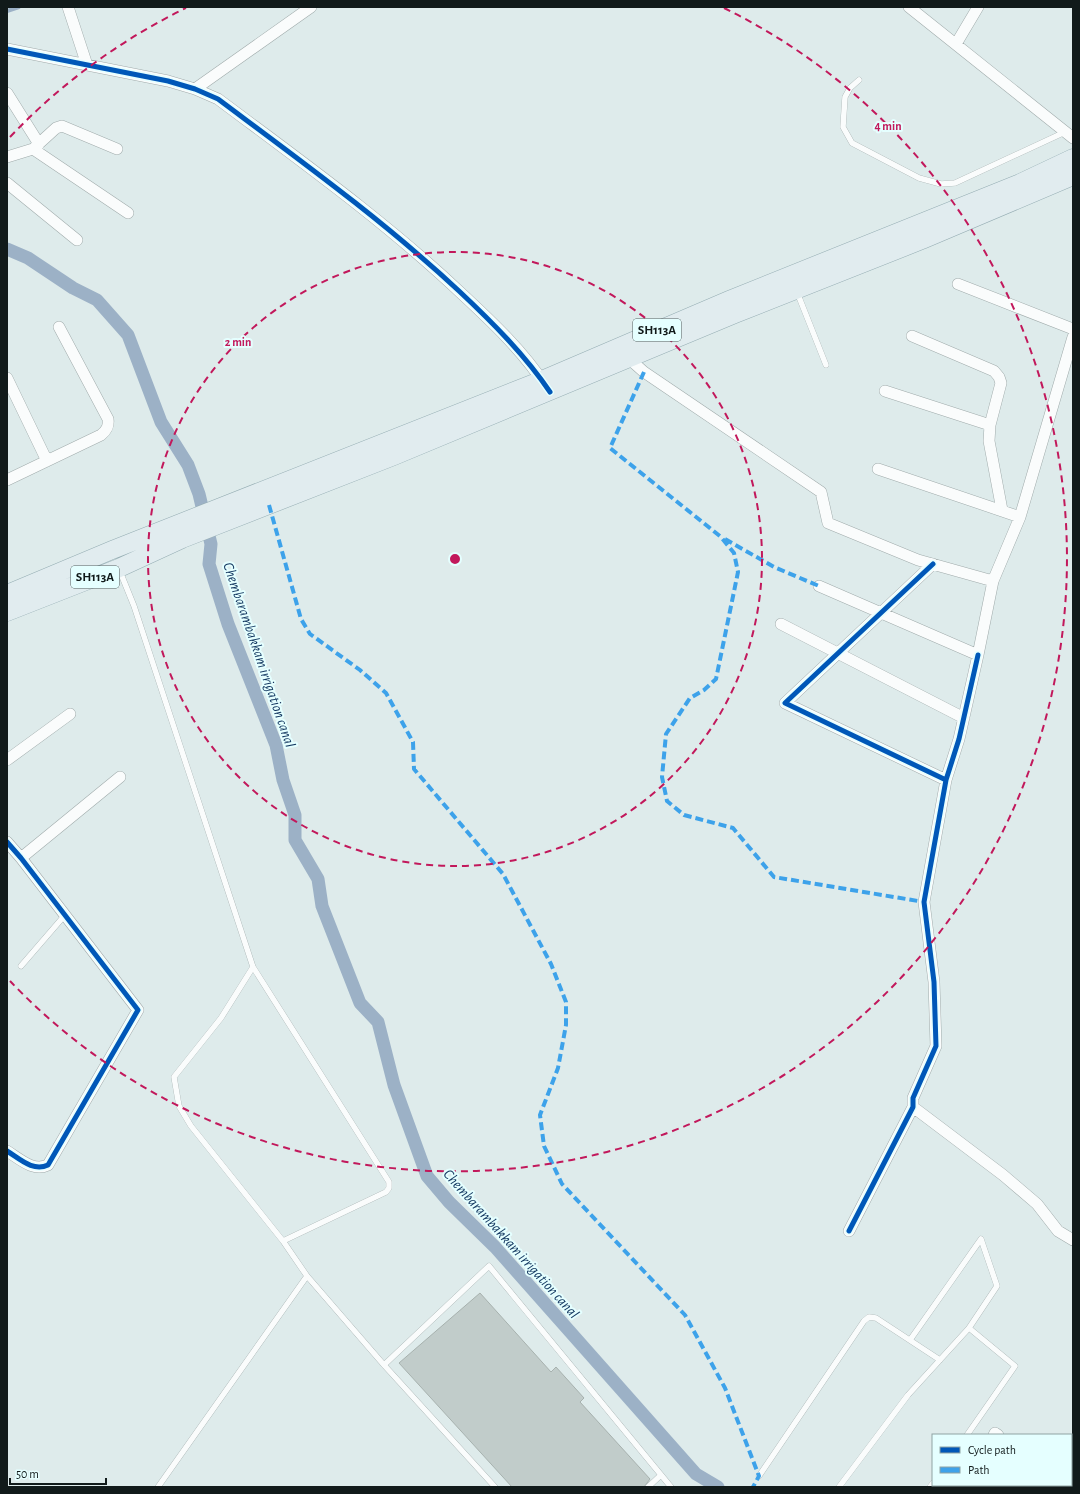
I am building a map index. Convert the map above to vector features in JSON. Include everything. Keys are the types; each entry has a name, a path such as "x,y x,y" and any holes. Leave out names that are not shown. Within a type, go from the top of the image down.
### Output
{"main road":[{"name":"SH113A","path":"7,612 116,559 179,532 546,386 930,220 1020,183 1073,158"},
{"name":"SH113A","path":"623,353 796,290 922,240 1073,176"},
{"name":"SH113A","path":"7,594 116,559"}],"street":[{"path":"68,7 87,65"},
{"path":"195,89 311,7"},
{"path":"909,7 1069,135"},
{"path":"956,44 978,7"},
{"path":"7,49 168,81 195,89 218,99 361,206 422,256 479,310 546,386"},
{"path":"7,93 36,146 128,213"},
{"path":"7,157 36,146 56,128 62,126 118,149"},
{"path":"7,183 78,240"},
{"path":"958,284 1073,329"},
{"path":"7,480 101,435 106,431 109,424 108,418 59,327"},
{"path":"912,336 994,371 999,377 1000,383 990,425 989,441 1002,510"},
{"path":"849,1231 913,1108 913,1098 936,1046 934,982 924,902 946,780 964,718 993,581 1020,517 1073,337"},
{"path":"623,353 821,492 828,522 918,560 993,581"},
{"path":"7,378 47,461"},
{"path":"886,391 990,425"},
{"path":"878,469 1020,517"},
{"path":"933,564 785,703 946,780"},
{"path":"819,586 978,655"},
{"path":"781,624 964,718"},
{"path":"7,760 70,714"},
{"path":"21,858 120,777"},
{"path":"7,842 21,858 138,1010 48,1165 41,1168 30,1166 7,1151"},
{"path":"913,1108 1003,1175 1037,1204 1058,1231 1073,1240"}],"lane":[{"path":"859,80 850,88 845,97 843,127 852,143 920,178 941,184 955,183 1069,135"},
{"path":"796,290 826,365"},
{"path":"116,559 134,606 253,967 389,1182 389,1188 386,1192 283,1241"},
{"path":"21,966 65,915"},
{"path":"253,967 221,1018 174,1077 178,1106 191,1126 283,1241 307,1276 384,1365 495,1487"},
{"path":"839,1487 908,1395 969,1328 998,1286 981,1239 910,1340"},
{"path":"384,1365 488,1266 671,1487"},
{"path":"158,1487 307,1276"},
{"path":"759,1476 864,1321 870,1317 876,1318 940,1360"},
{"path":"968,1434 1016,1366 969,1328"},
{"path":"648,1487 661,1475"}],"building":[{"path":"480,1293 551,1372 556,1367 584,1398 580,1402 650,1479 644,1487 512,1487 399,1363"}],"waterway":[{"path":"7,11 19,7"},
{"name":"Chembarambakkam irrigation canal","path":"7,249 28,258 73,288 97,300 128,335 161,422 188,465 199,494 211,544 209,564 228,624 276,745 283,780 295,815 295,840 318,879 322,906 360,1003 378,1022 394,1085 427,1176 449,1202 495,1247 696,1474 718,1487"}],"marked path":[{"path":"644,372 610,448 721,537 734,553 738,572 716,679 704,690 690,698 666,734 662,777 667,801 684,815 733,828 774,877 924,902"},
{"path":"269,505 301,619 310,634 360,670 386,693 413,742 414,769 503,874 551,964 566,1002 566,1025 558,1068 540,1115 544,1146 562,1184 685,1315 725,1388 759,1476 753,1487"},
{"path":"725,539 774,567 819,586"}],"cycle path":[{"path":"7,49 168,81 195,89 218,99 342,192 431,265 508,339 550,392"},
{"path":"933,564 785,703 946,780 959,739 978,655"},
{"path":"849,1231 913,1107 913,1098 936,1046 934,982 924,902 946,780"},
{"path":"7,842 21,858 138,1010 48,1165 42,1167 32,1166 7,1151"}]}
